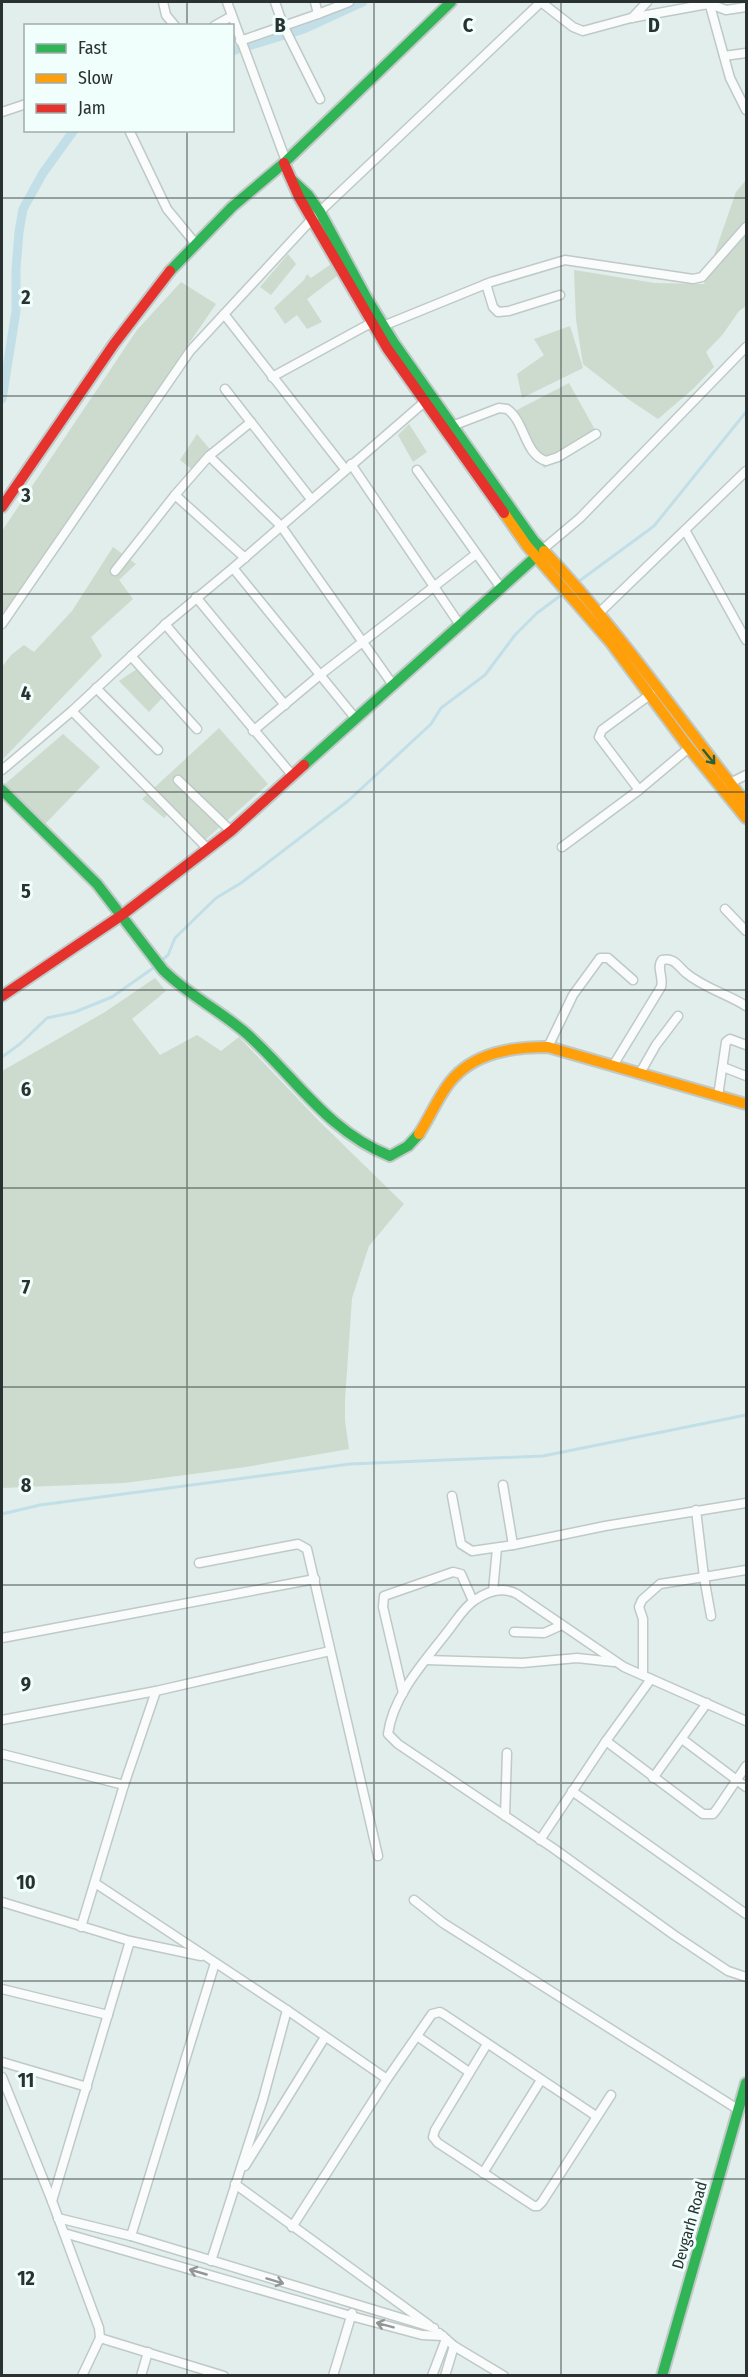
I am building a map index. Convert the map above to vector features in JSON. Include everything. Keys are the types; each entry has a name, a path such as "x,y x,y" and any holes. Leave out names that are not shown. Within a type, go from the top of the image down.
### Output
{"street":[{"path":"163,2 166,15 164,24"},
{"path":"227,2 293,181 300,186 376,326 527,546 539,553"},
{"path":"275,2 283,26 320,99"},
{"path":"315,2 318,14"},
{"path":"240,41 349,2"},
{"path":"2,507 121,335 163,279 195,243 285,162 451,2"},
{"path":"2,624 178,366 316,215 541,2 573,27 583,31 631,18 709,3 726,9 743,5"},
{"path":"631,18 647,2"},
{"path":"709,3 734,88 747,110"},
{"path":"166,15 174,24"},
{"path":"218,24 232,16"},
{"path":"724,56 747,53"},
{"path":"2,112 24,105"},
{"path":"130,132 167,209 195,243"},
{"path":"273,377 376,326 486,284 565,260 693,279 702,277 747,227"},
{"path":"486,284 493,307 498,312 509,311 560,295"},
{"path":"224,314 273,377 348,466 460,625"},
{"path":"2,996 122,915 231,831 580,518 747,347"},
{"path":"225,389 311,499"},
{"path":"428,399 452,426 539,553 580,598 689,748 747,803"},
{"path":"2,770 72,711 196,597 245,558 348,466 428,399"},
{"path":"452,426 499,408 507,409 516,419 534,453 546,461 558,457 596,434"},
{"path":"115,571 209,456 251,422"},
{"path":"209,456 281,526 393,685"},
{"path":"417,470 501,588"},
{"path":"599,613 747,471"},
{"path":"175,495 245,558"},
{"path":"685,530 747,640"},
{"path":"253,731 432,586 476,554"},
{"path":"233,568 356,719"},
{"path":"196,597 285,705"},
{"path":"580,598 599,613 726,785 747,818"},
{"path":"165,624 293,776"},
{"path":"131,656 197,729"},
{"path":"96,688 158,750"},
{"path":"639,790 599,737 602,730 651,694"},
{"path":"72,711 207,849"},
{"path":"562,847 639,790 689,748"},
{"path":"726,785 747,774"},
{"path":"178,780 231,831"},
{"path":"2,790 97,884 174,981 248,1035 321,1110 369,1150 390,1156 407,1149 416,1139 451,1080 486,1055 509,1050 548,1047 614,1064 747,1104"},
{"path":"725,909 747,931"},
{"path":"548,1047 573,995 600,958 608,958 633,980"},
{"path":"614,1064 661,987 663,982 659,966 662,960 675,961 698,981 747,1006"},
{"path":"640,1073 656,1045 678,1016"},
{"path":"718,1096 727,1039 747,1045"},
{"path":"723,1067 747,1076"},
{"path":"503,1485 513,1545"},
{"path":"452,1496 461,1544 472,1551 696,1510 747,1503"},
{"path":"696,1510 711,1616"},
{"path":"199,1563 298,1544 307,1549 378,1856"},
{"path":"493,1591 497,1548"},
{"path":"540,1840 647,1677 643,1619 639,1603 664,1582 747,1570"},
{"path":"403,1693 383,1607 384,1596 453,1572 461,1574 473,1601"},
{"path":"2,1638 315,1580"},
{"path":"747,1721 617,1662 513,1592 500,1589 473,1601 426,1660 403,1693 389,1730 390,1738 674,1935 728,1971 747,1977"},
{"path":"514,1632 544,1633 562,1624"},
{"path":"2,1720 156,1691 330,1651"},
{"path":"426,1660 522,1663 577,1658 617,1662"},
{"path":"81,1927 124,1785 156,1691"},
{"path":"653,1778 706,1703"},
{"path":"682,1739 747,1787"},
{"path":"606,1741 703,1814 713,1814 747,1766"},
{"path":"505,1816 507,1753"},
{"path":"2,1754 124,1785"},
{"path":"572,1791 747,1914"},
{"path":"95,1883 387,2079"},
{"path":"414,1900 443,1923 738,2110"},
{"path":"2,1902 130,1941 207,1958"},
{"path":"52,2200 130,1941"},
{"path":"131,2236 215,1963"},
{"path":"2,1989 108,2015"},
{"path":"211,2261 263,2099 287,2010"},
{"path":"292,2227 387,2079 432,2014 440,2012 596,2116"},
{"path":"417,2036 469,2072"},
{"path":"236,2181 326,2037"},
{"path":"487,2044 435,2130 433,2138 483,2174 538,2206 611,2095"},
{"path":"2,2062 87,2087"},
{"path":"2,2078 52,2200 99,2328 100,2338 82,2376"},
{"path":"483,2174 541,2080"},
{"name":"Devgarh Road","path":"662,2376 747,2083"},
{"path":"236,2181 292,2227 434,2328 454,2346 504,2376"},
{"path":"58,2218 131,2236 434,2328"},
{"path":"64,2233 351,2316 422,2335 444,2337"},
{"path":"333,2376 354,2305"},
{"path":"432,2376 444,2337"},
{"path":"100,2338 224,2376"},
{"path":"445,2376 454,2346"},
{"path":"141,2376 148,2352"}],"green space":[{"path":"746,180 746,306 739,311 723,334 706,352 714,367 658,419 583,364 576,320 574,270 655,283 704,284 736,192"},
{"path":"288,254 296,264 271,295 260,287"},
{"path":"331,264 337,276 307,299 322,322 307,329 297,315 285,324 274,308 304,280 307,274 311,278"},
{"path":"181,282 216,304 2,615 2,531 137,330"},
{"path":"570,326 583,368 522,398 517,374 544,355 534,339"},
{"path":"569,383 599,437 544,468 513,412"},
{"path":"409,424 427,452 413,462 398,435"},
{"path":"197,434 214,454 198,474 180,460"},
{"path":"113,547 136,564 119,580 133,599 91,637 102,656 2,760 2,667 11,655 24,645 34,652 72,611"},
{"path":"137,669 162,698 149,712 119,681"},
{"path":"219,728 268,784 204,841 171,810 164,818 142,799"},
{"path":"63,734 100,767 45,824 5,784"},
{"path":"155,978 166,991 132,1019 160,1055 197,1035 221,1051 239,1037 320,1122 404,1204 369,1246 352,1298 345,1400 349,1449 246,1467 124,1483 2,1488 2,1071 105,1012"}],"waterway":[{"path":"234,50 304,29 363,2"},
{"path":"2,399 16,311 16,269 23,209 43,173 73,132"},
{"path":"578,582 654,526 746,412"},
{"path":"161,961 168,955 175,938 216,898 241,883 348,801 431,724 441,708 485,675 515,635 537,613 564,593"},
{"path":"2,1057 20,1044 47,1018 75,1012 112,997 156,966"},
{"path":"2,1514 40,1505 350,1464 543,1456 746,1415"}],"traffic: fast":[{"path":"170,271 232,207 284,163 451,2"},
{"path":"293,181 308,195 320,212 394,343 534,541 544,551"},
{"path":"304,765 540,553"},
{"path":"2,790 97,884 163,970 247,1034 313,1102 348,1133 390,1156 408,1146 419,1134"},
{"path":"662,2376 746,2083"}],"traffic: slow":[{"path":"504,513 527,546 611,643 689,748 746,818"},
{"path":"544,551 623,643 746,803"},
{"path":"419,1134 446,1088 460,1072 482,1058 521,1048 548,1047 746,1104"}],"traffic: jam":[{"path":"284,163 299,197 387,348 504,513"},
{"path":"2,507 114,344 170,271"},
{"path":"2,996 122,915 231,831 304,765"}]}
